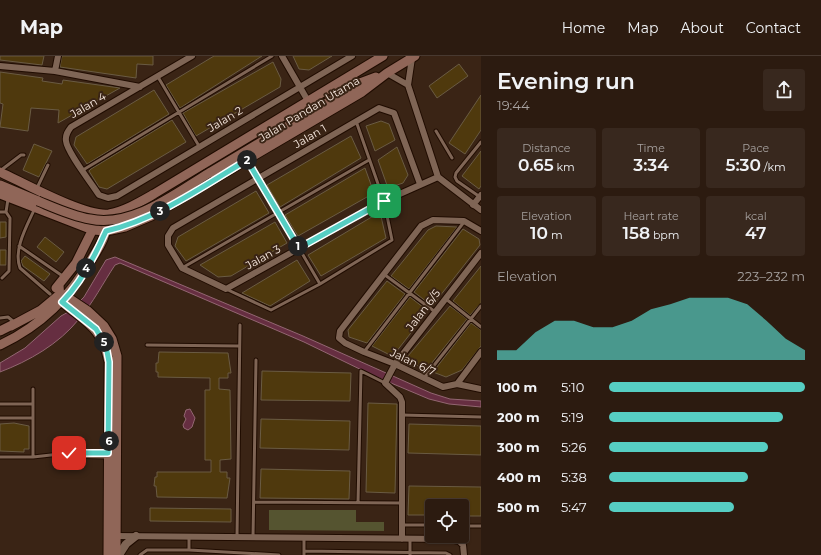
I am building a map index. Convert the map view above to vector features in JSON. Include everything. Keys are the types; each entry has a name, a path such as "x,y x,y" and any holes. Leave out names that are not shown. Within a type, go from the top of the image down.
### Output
{"main road":[{"name":"Jalan Pandan Utama","path":"0,171 75,206 98,214 108,214 135,205 383,56"},
{"name":"Jalan Pandan Utama","path":"4,196 93,230 106,231 143,220 362,92 387,73 413,57"},
{"path":"0,185 91,220 106,221 122,219 142,212 360,83 387,73"},
{"path":"135,205 132,208 132,215 139,220 143,220"},
{"path":"69,222 77,217 75,206"},
{"path":"0,345 22,335 47,314 76,264 93,230 98,214"},
{"path":"75,305 74,291 77,283 100,245 106,231 108,214"},
{"path":"0,331 41,310 60,292 77,283"},
{"path":"60,292 85,314 109,332 117,356 112,536 108,555"},
{"path":"47,314 75,305"},
{"path":"85,314 106,346 109,362 108,455 112,536 118,555"}],"street":[{"path":"55,72 58,56"},
{"name":"Jalan 4","path":"108,198 99,195 68,147 66,136 68,131 71,127 192,56"},
{"path":"282,56 308,101"},
{"name":"Jalan 2","path":"108,198 117,196 299,86 352,56"},
{"path":"413,57 408,85 438,177 481,210"},
{"path":"0,66 55,72 140,86"},
{"path":"387,73 408,85"},
{"name":"Jalan 1","path":"182,268 168,245 168,236 172,228 378,108 394,113 420,184"},
{"path":"247,160 258,178"},
{"name":"Jalan 3","path":"226,289 384,201 438,177"},
{"path":"473,205 480,196"},
{"path":"385,274 421,226 433,220 464,221 481,231"},
{"name":"Jalan 6/5","path":"385,383 395,364 434,311 481,253"},
{"path":"182,268 226,289"},
{"name":"Jalan 6/7","path":"385,274 340,331 339,338 364,352 395,364 444,387 457,384 481,390"},
{"path":"457,384 481,352"},
{"path":"385,383 400,397 402,415 402,538"},
{"path":"112,536 410,538 459,540 463,545 464,555"},
{"path":"118,555 126,544 136,536"}],"lane":[{"path":"83,170 272,56"},
{"path":"158,77 200,146"},
{"path":"226,289 271,310 320,284 392,240 384,201 356,121"},
{"path":"436,131 452,158"},
{"path":"480,196 457,181 455,177 456,173 481,142"},
{"path":"0,171 24,155"},
{"path":"182,268 369,160"},
{"path":"37,189 48,165"},
{"path":"258,178 320,284"},
{"path":"2,278 10,271 10,218 6,212 4,196"},
{"path":"35,208 19,246 18,263 20,268 60,292"},
{"path":"0,212 6,212"},
{"path":"364,352 464,221"},
{"path":"19,246 60,292"},
{"path":"385,274 434,311"},
{"path":"444,298 481,327"},
{"path":"424,378 481,306"},
{"path":"0,318 8,317 13,325"},
{"path":"237,537 240,325"},
{"path":"146,345 239,346"},
{"path":"253,537 256,360"},
{"path":"358,503 361,371 385,383"},
{"path":"33,389 33,457"},
{"path":"0,404 33,404"},
{"path":"402,415 481,417"},
{"path":"0,418 33,418"},
{"path":"0,457 108,455"},
{"path":"254,502 402,503"},
{"path":"402,525 425,526"},
{"path":"469,526 481,526"},
{"path":"189,536 189,550"},
{"path":"304,537 304,553 446,553 450,555"},
{"path":"410,538 410,554"},
{"path":"140,555 147,550 189,550 279,555"}],"shaded area":[{"path":"115,257 303,336 431,393 450,399 481,401 481,407 449,404 429,399 372,375 304,342 120,263 115,265 84,313 71,328 43,351 22,363 0,372 0,363 25,348 61,316 70,311 84,297 106,260"},
{"path":"190,409 195,418 192,427 188,430 184,428 183,425 186,419 184,416 186,410"},
{"path":"269,510 356,510 356,522 384,522 384,531 269,530"}],"building":[{"path":"0,56 44,56 42,65 0,60"},
{"path":"62,56 153,56 153,65 137,64 136,78 60,67"},
{"path":"214,56 262,56 180,108 166,85"},
{"path":"293,56 332,56 309,70 299,69"},
{"path":"273,62 281,79 280,87 196,136 183,113"},
{"path":"459,64 468,76 437,98 429,86"},
{"path":"0,72 43,78 42,81 62,84 63,80 120,88 58,123 59,110 31,108 28,131 0,127 3,104 0,103"},
{"path":"154,90 169,114 87,164 74,145 76,137"},
{"path":"481,95 481,130 465,154 449,143"},
{"path":"172,120 186,142 107,189 99,187 89,171 91,169"},
{"path":"381,121 389,124 395,140 375,151 366,126"},
{"path":"351,136 361,158 280,207 267,185"},
{"path":"34,144 52,151 39,177 23,170"},
{"path":"397,147 408,175 403,183 388,188 378,160"},
{"path":"481,151 481,186 479,189 462,176"},
{"path":"365,168 374,193 298,236 285,215"},
{"path":"256,191 269,213 186,261 175,246 178,237"},
{"path":"380,212 386,238 321,276 308,255"},
{"path":"0,222 6,222 6,237 0,238"},
{"path":"275,222 287,243 231,276 218,277 200,265"},
{"path":"436,226 457,227 409,289 391,276 428,230"},
{"path":"463,229 479,239 480,245 432,306 414,292"},
{"path":"45,237 64,252 56,262 37,247"},
{"path":"0,250 6,250 6,265 0,265"},
{"path":"25,256 50,274 44,281 23,266 21,261"},
{"path":"297,260 310,281 270,306 242,293"},
{"path":"481,266 481,303 470,315 453,301"},
{"path":"387,281 405,294 367,343 349,337 348,330"},
{"path":"410,297 428,311 396,352 388,354 372,346"},
{"path":"450,306 467,319 427,369 410,363 408,356"},
{"path":"471,323 481,330 481,346 462,370 446,377 433,372"},
{"path":"159,352 228,353 231,373 228,373 228,378 219,378 219,389 230,390 231,459 220,460 220,472 227,472 227,478 230,478 227,498 157,497 156,486 154,486 157,472 211,472 211,460 205,460 205,390 210,390 210,378 158,377 158,372 156,372 156,363 158,363"},
{"path":"262,371 351,373 350,401 261,400"},
{"path":"368,403 397,404 395,493 366,492"},
{"path":"261,419 350,421 349,450 260,448"},
{"path":"14,423 29,426 29,449 24,449 24,452 0,451 0,424"},
{"path":"409,424 481,426 481,455 408,453"},
{"path":"261,469 350,471 349,499 260,498"},
{"path":"409,486 481,487 481,516 469,516 469,499 425,499 425,515 408,515"},
{"path":"150,508 231,509 231,522 150,521"}],"route":[{"path":"69,453 108,453 109,362 106,346 96,329 62,302 68,296 89,264 106,231 125,227 151,216 247,160 299,248 384,201"}]}
